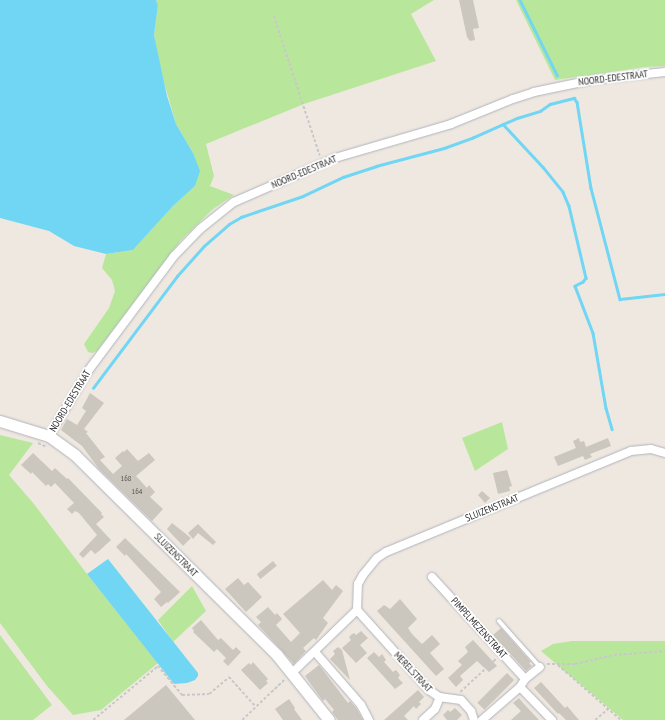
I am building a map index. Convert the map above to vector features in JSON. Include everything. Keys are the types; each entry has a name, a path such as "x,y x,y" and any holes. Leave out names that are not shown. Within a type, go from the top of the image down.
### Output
{"street":[{"name":"NOORD-EDESTRAAT","path":"49,436 88,371 163,271 190,238 211,219 234,202 323,164 358,151 451,124 513,99 548,88 620,76 665,72"},
{"name":"SLUIZENSTRAAT","path":"0,422 49,436 75,455 277,655 330,720"},
{"name":"SLUIZENSTRAAT","path":"357,610 358,584 363,575 377,558 386,552 631,451 651,449 665,453"},
{"name":"PIMPELMEZENSTRAAT","path":"432,577 525,679"},
{"path":"292,673 357,610"},
{"name":"MERELSTRAAT","path":"357,610 430,690 440,697 456,698"},
{"path":"315,652 361,704 369,720"},
{"path":"482,720 520,687 525,679 540,667"},
{"path":"520,687 552,720"},
{"path":"422,720 435,709 440,697"},
{"path":"456,698 462,701 471,711 474,720"}],"lane":[{"path":"499,621 540,667"}],"path":[{"path":"274,16 323,164"},
{"path":"540,667 549,663 558,665 587,662 614,655 665,651"},
{"path":"456,698 465,687 502,654"},
{"path":"558,665 621,720"},
{"path":"93,720 158,666 182,695 210,694 229,677 256,707"},
{"path":"242,720 292,673"},
{"path":"596,720 608,708"}],"green space":[{"path":"156,0 434,0 411,14 436,61 304,104 206,144 214,176 210,186 234,195 213,209 181,240 97,351 92,353 88,352 84,344 109,308 115,291 112,280 102,268 106,254 133,250 173,206 195,186 193,153 176,124 159,65 154,35 158,5"},
{"path":"516,0 665,0 665,66 645,67 555,80"},
{"path":"502,422 508,449 475,471 462,438"},
{"path":"0,435 33,443 9,475 34,504 87,574 158,663 101,710 73,715 47,686 0,623"},
{"path":"192,586 206,611 173,642 158,620"},
{"path":"0,635 52,705 33,720 0,720"},
{"path":"572,641 665,641 665,720 623,720 541,651 553,644"}],"water":[{"path":"0,0 156,0 158,5 154,35 167,96 176,124 193,153 200,171 195,186 173,206 133,250 106,254 74,246 49,231 0,218"},
{"path":"108,559 198,673 195,680 187,683 174,684 87,574"}],"building":[{"path":"459,0 473,0 479,28 473,29 475,40 470,41 467,37"},
{"path":"90,393 104,403 84,429 88,432 86,433 105,457 100,460 113,474 122,466 115,458 127,449 138,461 149,453 155,460 136,476 147,488 149,485 155,492 150,497 163,509 152,521 99,469 82,446 61,430 67,419 77,425 86,411 82,408"},
{"path":"579,438 580,442 584,441 586,447 608,438 611,446 590,454 592,457 585,460 583,456 558,466 554,457 576,448 573,441"},
{"path":"33,453 52,471 55,468 67,479 68,478 102,513 101,514 104,517 96,524 111,540 95,554 91,550 83,558 79,554 97,535 79,513 75,511 72,514 67,509 74,503 55,483 51,487 48,484 46,486 32,472 31,474 21,465"},
{"path":"507,470 512,486 509,487 510,491 498,494 493,473"},
{"path":"482,491 490,498 485,503 478,495"},
{"path":"172,523 191,538 183,546 167,529"},
{"path":"198,524 216,542 213,545 198,533 193,539 188,533"},
{"path":"125,538 180,592 168,603 167,602 161,607 154,599 161,592 126,554 125,556 116,547"},
{"path":"273,561 277,566 260,579 257,574"},
{"path":"238,578 244,585 248,582 262,597 246,612 225,589"},
{"path":"323,580 332,590 336,585 343,591 323,618 328,623 316,640 314,638 303,648 306,651 294,664 258,625 261,622 256,617 268,607 275,615 277,613 282,619 276,625 291,642 300,633 283,614"},
{"path":"400,599 417,619 408,628 412,634 422,644 432,635 440,644 430,653 444,669 436,676 377,611 384,605 390,609"},
{"path":"201,620 218,640 221,638 233,650 236,647 241,652 228,666 223,661 226,658 217,649 214,652 193,632 194,631 192,628"},
{"path":"501,628 531,662 529,663 532,666 526,671 493,635"},
{"path":"361,631 368,638 360,645 367,653 356,663 342,648 351,640 349,637 351,635 354,633 356,635"},
{"path":"473,640 497,666 489,672 477,661 460,676 463,680 456,687 448,678 462,665 458,661 468,652 465,647"},
{"path":"338,647 342,650 350,680 330,659 335,654 333,651"},
{"path":"374,652 379,657 382,654 386,660 384,662 393,672 396,670 400,675 398,678 403,683 395,689 367,658"},
{"path":"253,662 268,679 266,681 268,683 260,690 241,670 249,663 251,665"},
{"path":"319,665 348,703 350,701 356,708 363,720 338,720 332,712 334,710 325,699 323,701 305,676"},
{"path":"507,673 514,680 484,710 477,703"},
{"path":"541,682 565,708 567,706 579,720 566,720 559,713 558,714 534,688"},
{"path":"166,685 195,720 124,720"},
{"path":"418,690 424,697 419,702 421,704 416,709 414,706 404,716 408,720 384,720"},
{"path":"519,698 539,720 511,720 521,711 513,703"},
{"path":"289,699 302,720 283,720 275,709"},
{"path":"455,708 462,715 457,720 447,720 443,715 448,710 450,712"}],"waterway":[{"path":"520,0 557,75"},
{"path":"93,388 177,276 204,246 229,224 241,217 303,196 343,177 376,166 444,148 472,138 517,118 540,111 550,104 574,98 577,102 591,188 620,299 665,294"},
{"path":"503,124 543,167 563,192 569,206 586,278 583,282 575,286 593,333 606,408 612,429"}]}
